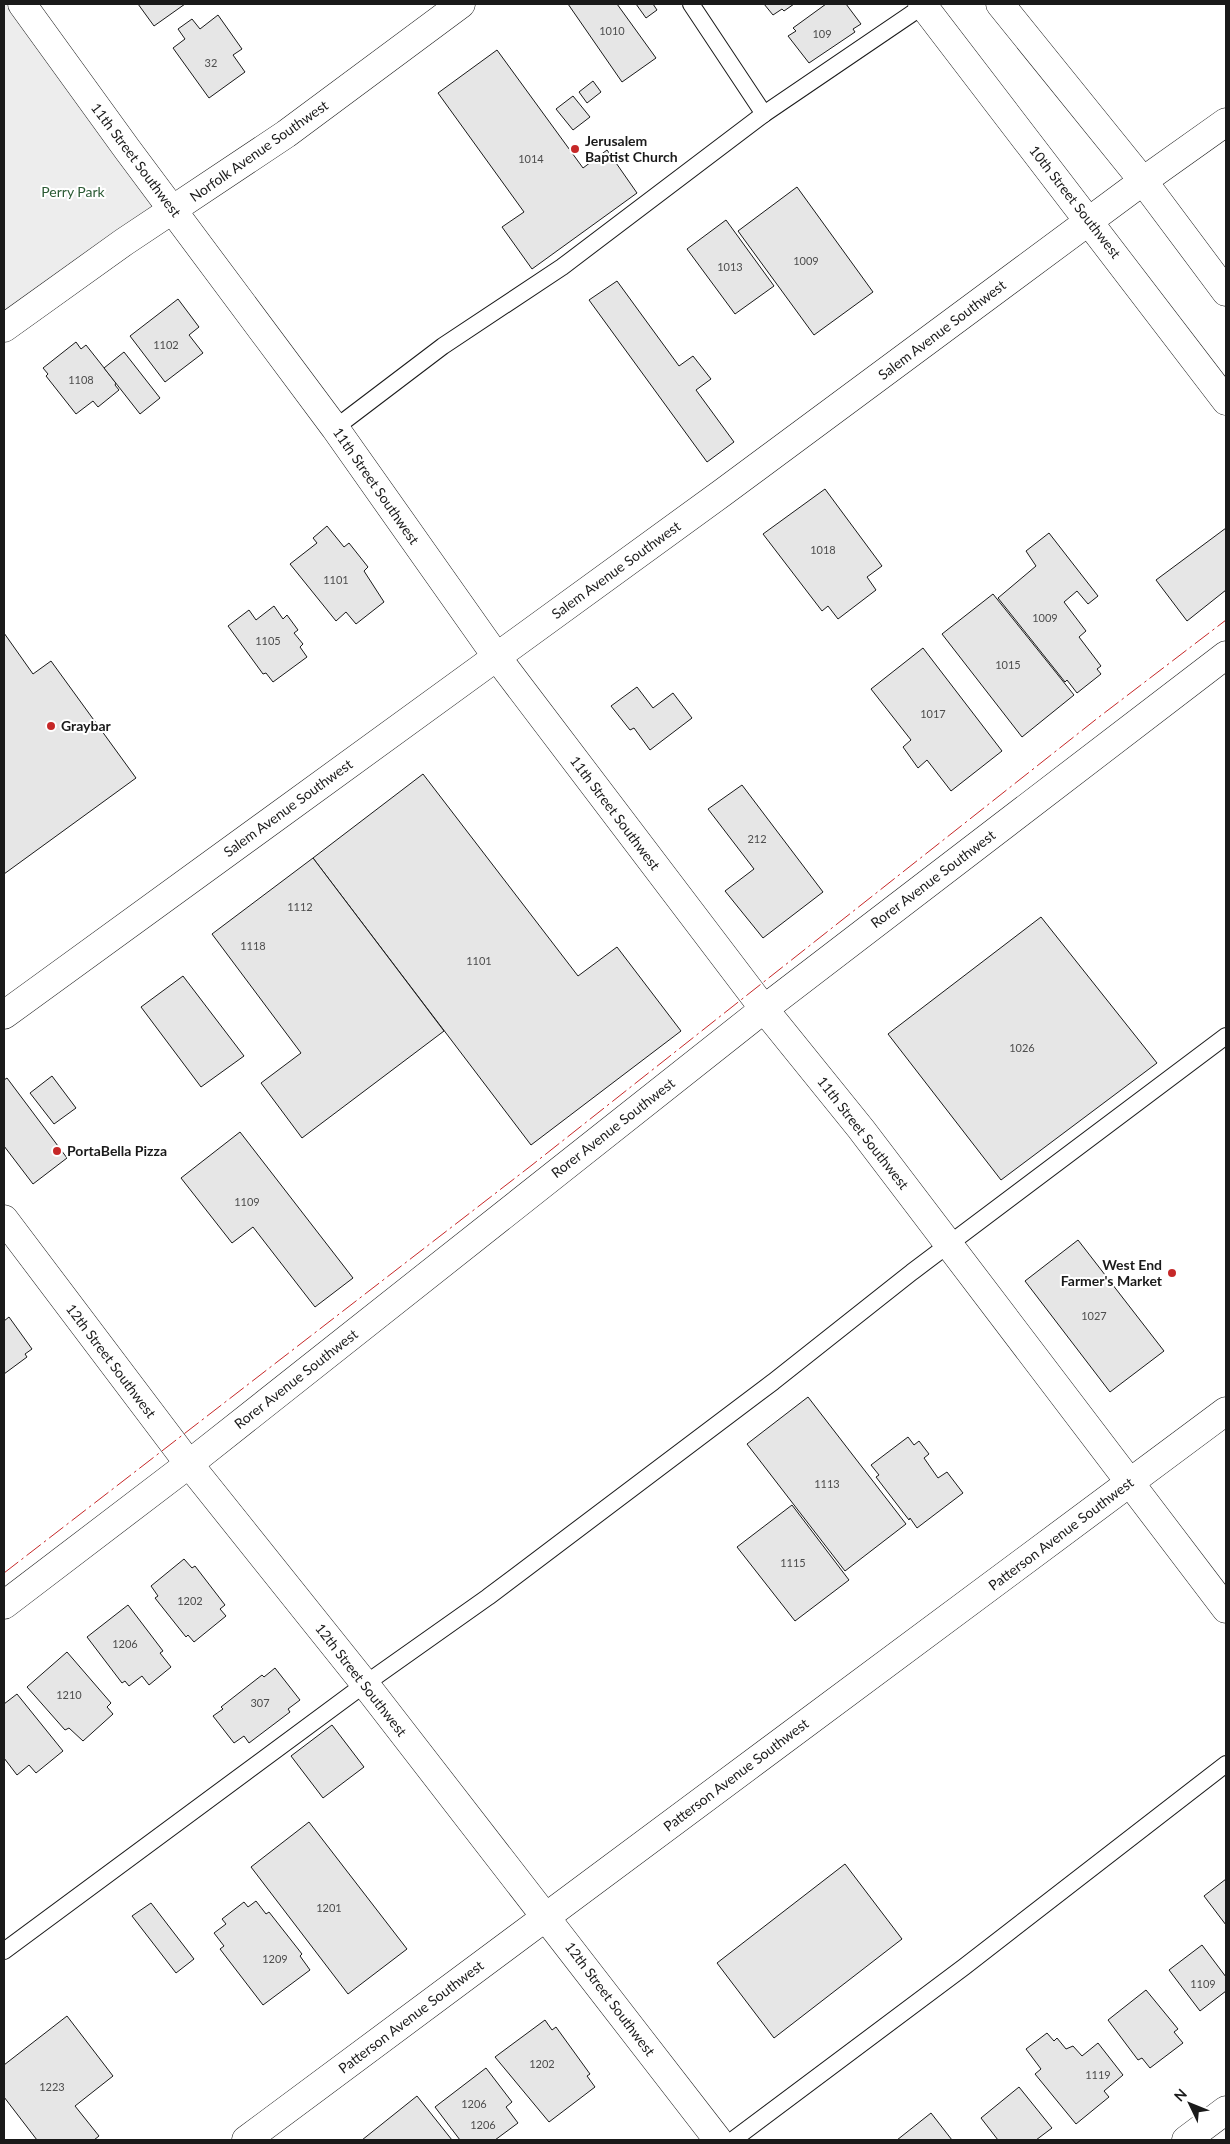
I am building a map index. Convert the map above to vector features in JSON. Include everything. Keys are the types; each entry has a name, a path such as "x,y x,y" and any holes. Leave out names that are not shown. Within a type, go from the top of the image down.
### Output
{"street":[{"name":"11th Street Southwest","path":"22,4 336,428 496,656 764,1009 861,1129 1226,1609"},
{"name":"Norfolk Avenue Southwest","path":"4,328 124,242 286,134 461,4"},
{"path":"1000,4 1143,181 1226,292"},
{"name":"10th Street Southwest","path":"923,5 1226,401"},
{"name":"Salem Avenue Southwest","path":"4,1015 722,493 1143,181 1226,122"},
{"name":"Rorer Avenue Southwest","path":"4,1605 189,1464 764,1009 1226,655"},
{"name":"12th Street Southwest","path":"4,1219 189,1464 365,1684 718,2140"},
{"name":"Patterson Avenue Southwest","path":"246,2140 1226,1411"},
{"path":"1186,2140 1226,2110"}],"lane":[{"path":"691,4 764,114"},
{"path":"336,428 443,346 562,267 764,114 923,5"},
{"path":"4,1951 365,1684 488,1597 750,1400 949,1245 1226,1036"},
{"path":"733,2140 964,1967 1226,1764"}],"shaded area":[{"name":"Perry Park","path":"4,4 22,4 173,210 4,328"}],"building":[{"path":"138,4 185,4 154,26"},
{"path":"568,4 617,4 656,58 622,82"},
{"path":"636,4 653,4 657,10 646,18"},
{"path":"764,4 794,4 784,11 782,9 773,15"},
{"path":"826,4 846,4 861,24 853,29 855,32 809,63 788,36 796,31 793,28"},
{"path":"218,15 242,49 233,55 245,72 209,98 173,48 185,39 178,29 192,19 200,29"},
{"path":"497,50 583,168 607,150 637,193 532,269 502,227 524,212 438,93"},
{"path":"593,81 601,92 587,103 579,92"},
{"path":"573,96 590,117 573,130 556,109"},
{"path":"797,187 873,292 814,335 738,231"},
{"path":"726,220 774,286 735,314 687,249"},
{"path":"617,281 679,366 693,356 711,379 696,390 734,442 707,462 589,300"},
{"path":"178,299 199,327 189,335 203,353 165,382 130,336"},
{"path":"76,342 81,349 86,345 116,383 115,385 119,390 98,407 93,401 76,414 46,376 48,374 43,368"},
{"path":"124,352 160,398 140,414 104,368"},
{"path":"825,489 882,566 867,577 876,590 838,619 828,606 822,611 763,534"},
{"path":"327,526 344,547 349,543 368,567 364,571 384,602 356,624 346,612 336,621 290,564 317,543 313,538"},
{"path":"1226,528 1226,590 1187,621 1156,580"},
{"path":"1049,533 1098,596 1088,604 1077,591 1064,602 1086,631 1079,637 1101,666 1097,669 1101,674 1077,693 1067,680 1065,682 998,598 1036,566 1026,551"},
{"path":"993,594 1074,695 1022,737 942,634"},
{"path":"274,606 283,619 287,615 298,630 294,633 303,644 300,647 307,657 273,682 266,673 263,674 228,626 249,610 256,620"},
{"name":"Graybar","path":"4,633 33,674 51,661 136,778 4,874"},
{"path":"923,648 1002,751 951,791 927,760 918,768 903,747 911,740 871,689"},
{"path":"637,687 653,708 673,693 692,718 650,750 634,728 630,730 611,706"},
{"path":"423,774 578,976 617,947 681,1031 531,1145 313,858"},
{"path":"742,785 823,892 763,938 725,891 754,869 708,809"},
{"path":"313,858 444,1031 302,1138 261,1083 301,1053 212,934"},
{"path":"1041,917 1157,1063 1001,1180 888,1034"},
{"path":"183,976 244,1056 201,1087 141,1007"},
{"path":"52,1076 76,1108 54,1124 30,1093"},
{"path":"7,1078 67,1158 33,1184 4,1146 4,1080"},
{"path":"240,1132 353,1278 315,1307 253,1227 232,1243 181,1178"},
{"path":"1078,1240 1164,1351 1110,1392 1025,1281"},
{"path":"9,1317 32,1349 25,1354 27,1357 4,1374 4,1321"},
{"path":"808,1397 906,1524 845,1571 747,1444"},
{"path":"908,1437 914,1445 919,1441 929,1454 924,1458 938,1478 947,1472 963,1493 917,1528 876,1477 879,1475 871,1465"},
{"path":"792,1505 849,1580 795,1621 737,1547"},
{"path":"184,1559 192,1568 195,1566 225,1605 220,1609 226,1616 194,1642 188,1635 186,1637 155,1598 158,1596 151,1586"},
{"path":"128,1605 163,1651 160,1653 171,1667 149,1685 142,1676 129,1686 125,1681 122,1683 87,1637"},
{"path":"67,1652 111,1703 107,1707 113,1714 83,1741 69,1728 65,1730 27,1687"},
{"path":"275,1668 300,1700 288,1709 290,1712 249,1743 244,1736 234,1743 213,1716 223,1709 221,1707 262,1675 264,1677"},
{"path":"17,1694 63,1751 36,1773 29,1765 17,1775 4,1758 4,1704"},
{"path":"332,1725 364,1767 323,1798 291,1756"},
{"path":"309,1822 407,1949 348,1994 251,1867"},
{"path":"845,1864 902,1939 774,2038 717,1963"},
{"path":"1226,1879 1226,1925 1204,1896"},
{"path":"256,1901 266,1914 269,1912 302,1954 300,1956 310,1970 263,2005 220,1949 224,1946 214,1933 226,1924 222,1919 244,1902 248,1907"},
{"path":"151,1903 194,1959 176,1973 132,1916"},
{"path":"1202,1945 1226,1977 1226,1991 1200,2011 1169,1970"},
{"path":"1146,1990 1178,2029 1174,2032 1183,2043 1150,2068 1142,2058 1138,2060 1108,2020"},
{"path":"67,2016 113,2076 75,2106 99,2136 94,2140 37,2140 4,2097 4,2065"},
{"path":"545,2020 552,2030 556,2027 590,2074 587,2076 595,2087 549,2122 495,2057"},
{"path":"1047,2033 1054,2041 1057,2038 1066,2049 1073,2046 1082,2056 1098,2043 1123,2075 1104,2091 1109,2097 1076,2124 1035,2074 1041,2069 1026,2049"},
{"path":"486,2068 512,2102 506,2107 518,2123 495,2140 460,2140 435,2107"},
{"path":"1019,2087 1052,2128 1036,2140 998,2140 981,2118"},
{"path":"417,2096 452,2140 362,2140"},
{"path":"931,2113 952,2140 897,2140"}],"power":[{"path":"4,1573 532,1165 1099,717 1226,620"}],"place":[{"name":"Jerusalem Baptist Church","path":"575,149"},
{"name":"Graybar","path":"51,726"},
{"name":"PortaBella Pizza","path":"57,1151"},
{"name":"West End Farmer's Market","path":"1172,1273"}]}
